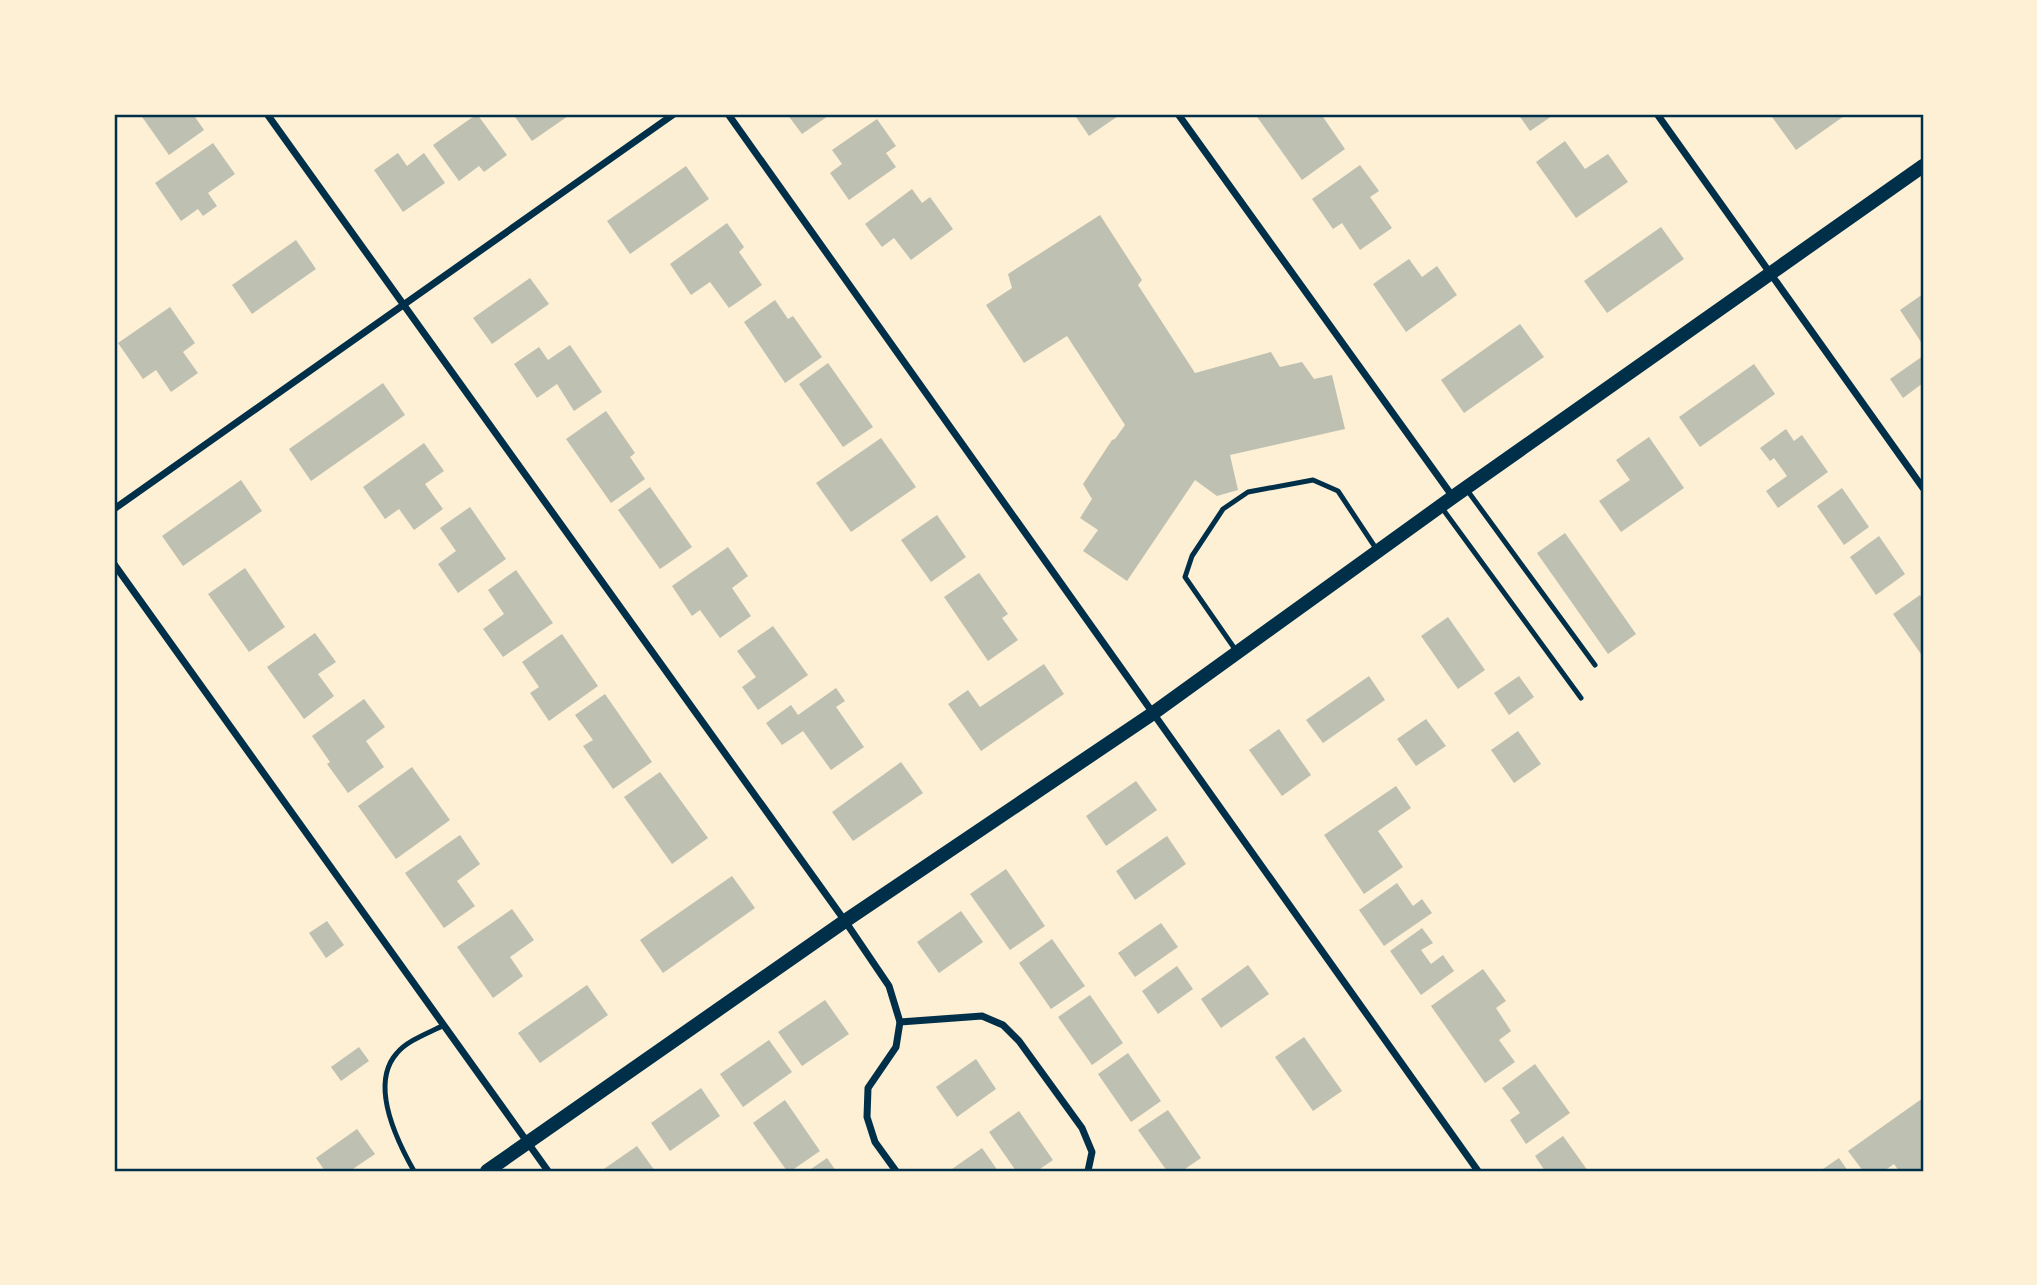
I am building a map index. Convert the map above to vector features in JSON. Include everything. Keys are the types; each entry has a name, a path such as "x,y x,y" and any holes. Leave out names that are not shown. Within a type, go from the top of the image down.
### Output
{"main road":[{"path":"487,1171 845,921 1152,714 1452,497 1923,166"}],"street":[{"path":"267,114 890,986 900,1021 896,1047 868,1088 867,1117 875,1142 896,1171"},
{"path":"114,509 674,114"},
{"path":"728,114 1478,1171"},
{"path":"1178,114 1452,497"},
{"path":"1657,114 1923,488"},
{"path":"114,564 548,1171"},
{"path":"900,1021 982,1016 1003,1024 1019,1041 1082,1128 1092,1152 1088,1171"}],"lane":[{"path":"1237,652 1185,577 1192,556 1223,509 1248,492 1313,480 1338,491 1378,551"},
{"path":"1465,488 1595,665"},
{"path":"1440,506 1581,698"},
{"path":"414,1171 386,1103 385,1078 396,1053 444,1026"}],"building":[{"path":"140,114 193,114 204,130 169,155"},
{"path":"477,114 507,155 484,172 479,166 459,181 433,145"},
{"path":"513,114 571,114 532,141"},
{"path":"787,114 831,114 802,134"},
{"path":"1074,114 1121,114 1089,136"},
{"path":"1255,114 1321,114 1345,149 1302,180"},
{"path":"1518,114 1555,114 1530,131"},
{"path":"1777,114 1847,114 1796,150 1772,117"},
{"path":"877,119 896,146 886,153 896,167 849,200 830,173 842,164 832,150"},
{"path":"1565,141 1585,169 1608,154 1628,182 1576,218 1536,162"},
{"path":"213,143 235,174 208,193 217,206 203,216 198,209 181,221 155,183"},
{"path":"398,153 407,166 424,153 445,183 403,212 374,170"},
{"path":"1360,165 1379,191 1370,197 1392,228 1360,250 1342,223 1333,229 1312,199"},
{"path":"686,166 709,199 630,254 607,221"},
{"path":"912,189 922,203 930,197 953,229 911,260 894,238 882,247 865,224"},
{"path":"1100,215 1142,280 1138,285 1195,373 1271,352 1280,367 1302,362 1314,379 1332,375 1345,429 1230,455 1238,490 1217,496 1195,480 1127,581 1083,551 1098,530 1080,518 1092,499 1083,484 1125,425 1067,336 1024,363 986,305 1012,288 1008,274"},
{"path":"727,223 744,247 739,252 762,285 729,308 710,282 691,295 670,264"},
{"path":"1661,227 1684,259 1607,313 1584,281"},
{"path":"296,240 316,269 252,314 232,285"},
{"path":"1409,259 1422,277 1437,266 1457,295 1406,332 1373,284"},
{"path":"530,278 549,304 492,344 473,318"},
{"path":"1923,294 1923,345 1900,310"},
{"path":"775,300 788,319 793,316 822,357 785,383 744,322"},
{"path":"170,307 195,343 183,352 198,373 171,392 156,370 143,379 118,343"},
{"path":"1520,324 1544,357 1464,413 1441,380"},
{"path":"570,345 602,392 574,411 557,384 537,398 514,364 539,347 548,360"},
{"path":"1923,356 1923,383 1903,398 1890,379"},
{"path":"828,363 873,427 843,447 799,384"},
{"path":"1754,364 1775,394 1700,447 1679,417"},
{"path":"383,383 405,415 311,481 289,449"},
{"path":"606,411 635,453 630,457 645,479 611,503 566,439"},
{"path":"1786,429 1794,441 1802,435 1828,472 1778,508 1766,491 1787,476 1774,458 1770,461 1760,448"},
{"path":"1649,437 1684,488 1621,532 1599,501 1630,480 1616,460"},
{"path":"881,438 916,487 851,532 816,483"},
{"path":"424,443 444,471 425,484 443,509 414,530 399,509 385,519 363,487"},
{"path":"241,480 262,511 183,566 162,536"},
{"path":"650,487 692,547 660,569 618,510"},
{"path":"1842,488 1869,527 1844,545 1817,506"},
{"path":"470,507 506,559 458,593 438,564 456,551 440,528"},
{"path":"937,515 966,557 931,582 901,540"},
{"path":"1565,533 1636,634 1608,654 1537,553"},
{"path":"1879,536 1905,574 1876,595 1850,557"},
{"path":"728,547 748,576 732,588 751,616 720,638 700,610 692,616 672,586"},
{"path":"245,568 285,627 249,652 208,594"},
{"path":"516,570 553,623 503,657 483,629 504,614 488,590"},
{"path":"979,573 1008,614 1002,618 1018,640 988,661 944,597"},
{"path":"1920,595 1923,600 1921,654 1893,614"},
{"path":"1448,617 1485,670 1458,689 1421,636"},
{"path":"773,626 808,675 758,710 742,687 756,677 737,651"},
{"path":"315,633 336,662 318,674 334,696 304,719 267,667"},
{"path":"562,634 598,686 549,721 530,693 539,687 522,662"},
{"path":"1044,664 1064,694 981,751 948,704 968,690 980,707"},
{"path":"1369,676 1385,700 1323,743 1306,720"},
{"path":"1519,676 1534,697 1509,715 1494,693"},
{"path":"836,688 845,701 836,707 864,747 831,770 803,731 782,745 766,723 791,705 798,715"},
{"path":"605,694 652,762 613,789 583,746 593,740 575,715"},
{"path":"364,699 385,727 366,741 384,767 348,793 327,764 330,762 312,736"},
{"path":"1426,719 1446,746 1416,766 1397,739"},
{"path":"1279,729 1311,775 1282,796 1249,750"},
{"path":"1518,731 1541,764 1514,783 1491,750"},
{"path":"901,762 923,793 853,841 832,812"},
{"path":"412,767 450,820 396,859 358,806"},
{"path":"660,772 708,838 672,864 624,797"},
{"path":"1136,781 1157,810 1106,846 1086,816"},
{"path":"1396,786 1411,808 1378,831 1403,867 1364,894 1324,835"},
{"path":"460,835 480,864 457,881 475,906 444,928 405,873"},
{"path":"1167,836 1186,864 1135,900 1116,871"},
{"path":"1006,869 1045,926 1010,950 970,894"},
{"path":"732,876 755,908 663,973 640,940"},
{"path":"1397,883 1413,906 1422,899 1432,913 1384,946 1359,910"},
{"path":"512,909 534,940 510,957 523,976 493,998 457,947"},
{"path":"961,911 983,942 939,973 917,942"},
{"path":"327,921 344,945 326,958 309,933"},
{"path":"1161,923 1178,947 1135,977 1118,953"},
{"path":"1422,928 1433,943 1421,950 1431,964 1443,955 1454,971 1421,995 1390,951"},
{"path":"1052,939 1085,986 1051,1009 1019,963"},
{"path":"1248,965 1269,994 1221,1028 1201,999"},
{"path":"1177,966 1193,989 1158,1014 1142,991"},
{"path":"1483,969 1506,1001 1496,1008 1511,1031 1499,1040 1515,1062 1485,1083 1431,1006"},
{"path":"587,985 608,1015 540,1063 518,1033"},
{"path":"1090,995 1123,1043 1092,1065 1058,1017"},
{"path":"825,1000 849,1034 802,1066 778,1032"},
{"path":"1304,1037 1342,1091 1313,1111 1275,1057"},
{"path":"769,1040 792,1072 743,1107 720,1074"},
{"path":"359,1047 369,1061 341,1081 331,1067"},
{"path":"1128,1053 1161,1101 1131,1122 1098,1074"},
{"path":"976,1059 996,1089 957,1117 936,1087"},
{"path":"1535,1064 1570,1113 1526,1144 1510,1120 1520,1113 1502,1088"},
{"path":"701,1088 720,1116 670,1151 651,1123"},
{"path":"1923,1098 1923,1167 1917,1171 1899,1171 1894,1164 1884,1171 1863,1171 1848,1151"},
{"path":"785,1100 820,1151 791,1171 787,1171 753,1123"},
{"path":"1168,1110 1201,1158 1182,1171 1167,1171 1138,1130"},
{"path":"1019,1111 1053,1160 1037,1171 1016,1171 989,1132"},
{"path":"357,1129 375,1154 350,1171 325,1171 316,1158"},
{"path":"1563,1136 1588,1171 1545,1171 1535,1156"},
{"path":"637,1146 655,1171 601,1171"},
{"path":"982,1148 998,1171 952,1169"},
{"path":"827,1158 836,1171 808,1171"},
{"path":"1839,1158 1848,1171 1820,1171"}]}
